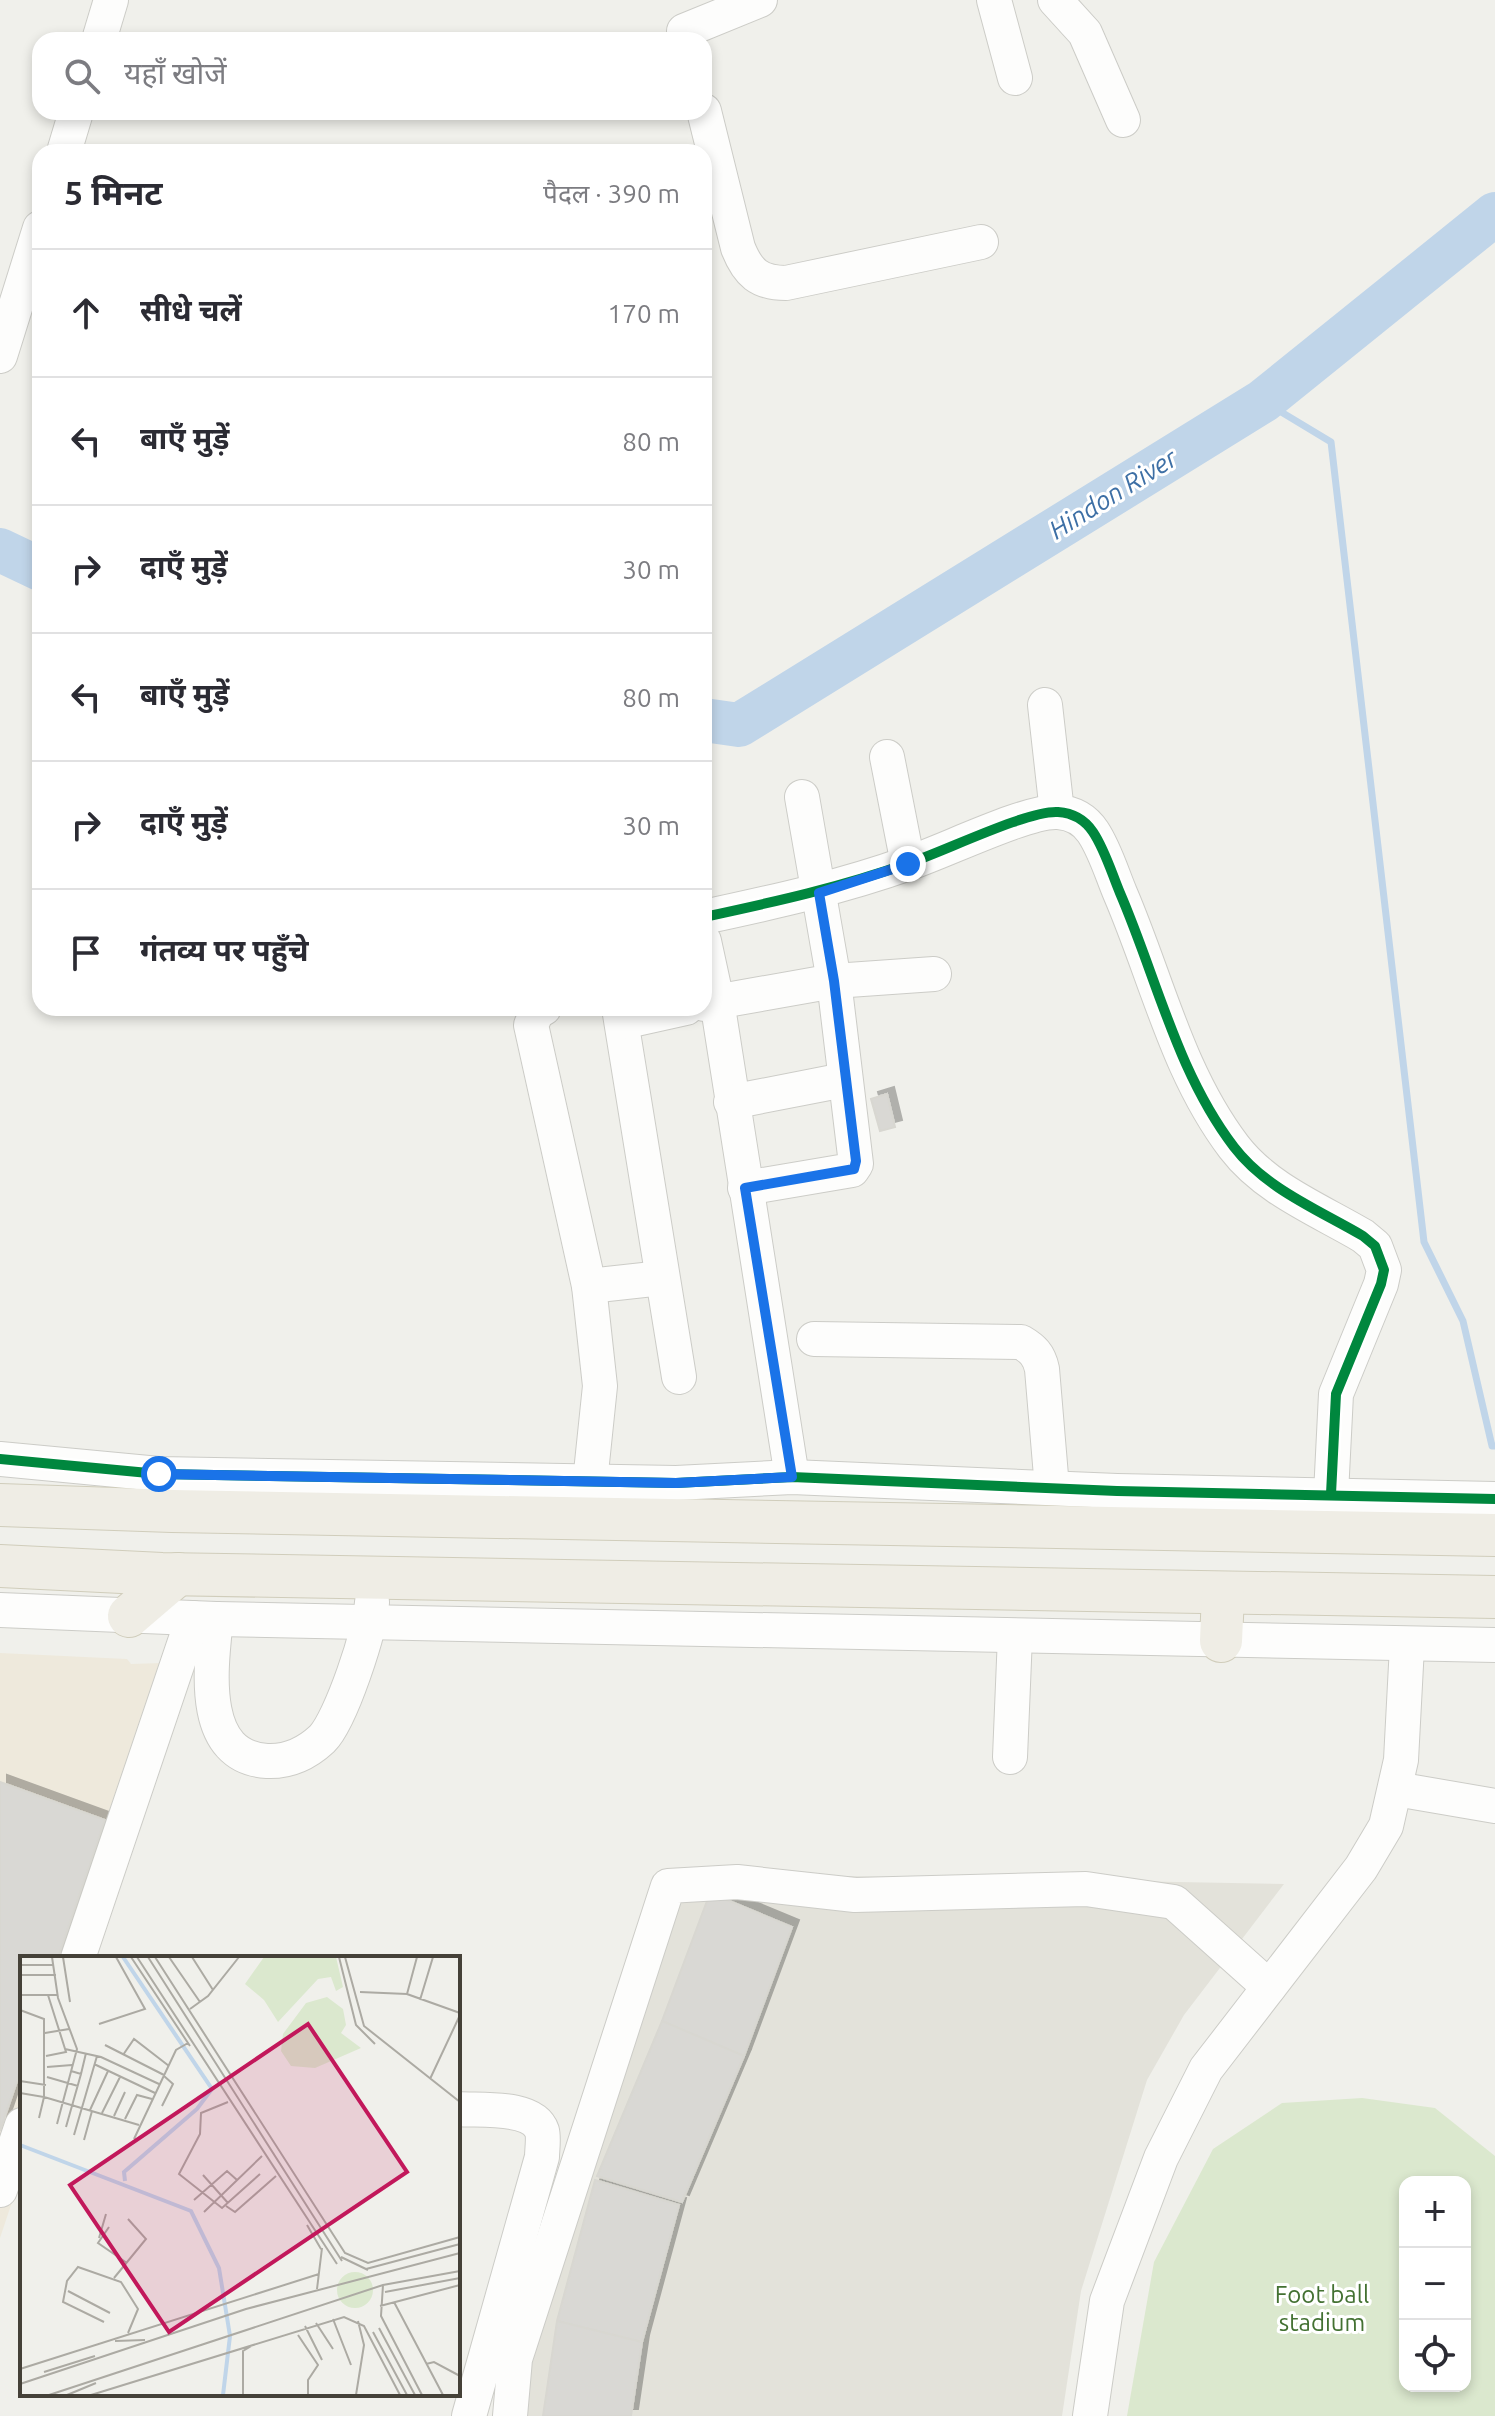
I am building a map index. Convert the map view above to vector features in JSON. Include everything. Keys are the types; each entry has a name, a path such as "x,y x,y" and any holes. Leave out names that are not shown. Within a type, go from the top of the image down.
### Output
{"main road":[{"path":"0,1505 220,1512 1493,1517"},
{"path":"0,1566 178,1574 1492,1597"},
{"path":"129,1616 178,1574"},
{"path":"1221,1641 1223,1594"}],"street":[{"path":"101,32 111,0"},
{"path":"683,24 760,0"},
{"path":"994,0 1015,78"},
{"path":"1055,0 1085,33 1123,120"},
{"path":"66,144 74,120"},
{"path":"705,120 708,144"},
{"path":"712,179 745,265 755,276 769,283 786,283 830,271 981,242"},
{"path":"0,356 32,254"},
{"path":"1045,705 1057,812"},
{"path":"887,757 908,864"},
{"path":"745,1188 854,1169 856,1161 834,981 802,797"},
{"path":"712,915 819,893 908,864 1028,817 1057,812 1079,817 1094,833 1143,945 1189,1074 1236,1150 1290,1195 1363,1236 1375,1246 1381,1258 1381,1284 1336,1394 1331,1494"},
{"path":"712,1002 834,981 934,974"},
{"path":"535,1016 531,1025 589,1286 600,1386 590,1482"},
{"path":"621,1016 679,1377"},
{"path":"706,1016 731,1102 792,1477"},
{"path":"731,1102 844,1080"},
{"path":"589,1286 662,1278"},
{"path":"814,1339 1021,1342 1031,1348 1039,1357 1042,1369 1052,1488"},
{"path":"0,1459 159,1474 676,1483 792,1477 1052,1488 1331,1494 1493,1517"},
{"path":"205,1619 220,1728 239,1752 266,1761 297,1756 324,1737 334,1723 371,1622 374,1578"},
{"path":"0,1610 205,1619 1407,1646 1494,1645"},
{"path":"79,1956 205,1619"},
{"path":"1010,1757 1015,1636"},
{"path":"1090,2416 1107,2301 1161,2158 1206,2069 1361,1868 1386,1826 1401,1760 1407,1646"},
{"path":"1396,1789 1495,1806"},
{"path":"510,2416 515,2359 668,1886 737,1882 855,1895 1086,1889 1174,1902 1269,1987"},
{"path":"460,2109 516,2113 533,2119 542,2130 542,2157 469,2416"},
{"path":"0,2190 20,2131"}],"shaded area":[{"path":"0,1653 127,1659 131,1664 194,1662 94,1956 20,1956 20,2178 0,2238"},
{"path":"680,1873 1284,1884 1184,2015 1147,2080 1081,2291 1062,2416 502,2416"}],"green space":[{"name":"Foot ball stadium","path":"1362,2098 1435,2108 1495,2156 1495,2416 1127,2416 1154,2262 1213,2149 1282,2103"}],"building":[{"path":"887,1094 895,1127 880,1131 871,1099"},
{"path":"0,1782 105,1820 59,1956 20,1956 20,2072 0,2131"},
{"path":"710,1893 792,1927 744,2056 662,2021"},
{"path":"662,2021 744,2056 682,2202 597,2176"},
{"path":"595,2180 679,2205 642,2342 557,2321"},
{"path":"557,2321 642,2342 631,2416 543,2416"}],"waterway":[{"name":"Hindon River","path":"712,721 739,725 1263,401 1495,214"},
{"path":"1263,401 1331,442 1424,1242 1463,1321 1492,1446 1495,1446"},
{"name":"Hindon River","path":"0,550 32,565"}],"cycle path":[{"path":"712,915 859,879 1044,813 1069,814 1086,824 1105,854 1183,1056 1214,1118 1234,1147 1261,1175 1375,1246 1384,1270 1336,1394 1331,1494"},
{"path":"0,1459 159,1474 676,1483 792,1477 1117,1491 1495,1499"}],"route":[{"path":"159,1474 676,1483 792,1477 745,1188 854,1169 856,1161 834,981 819,893 908,864"}]}
